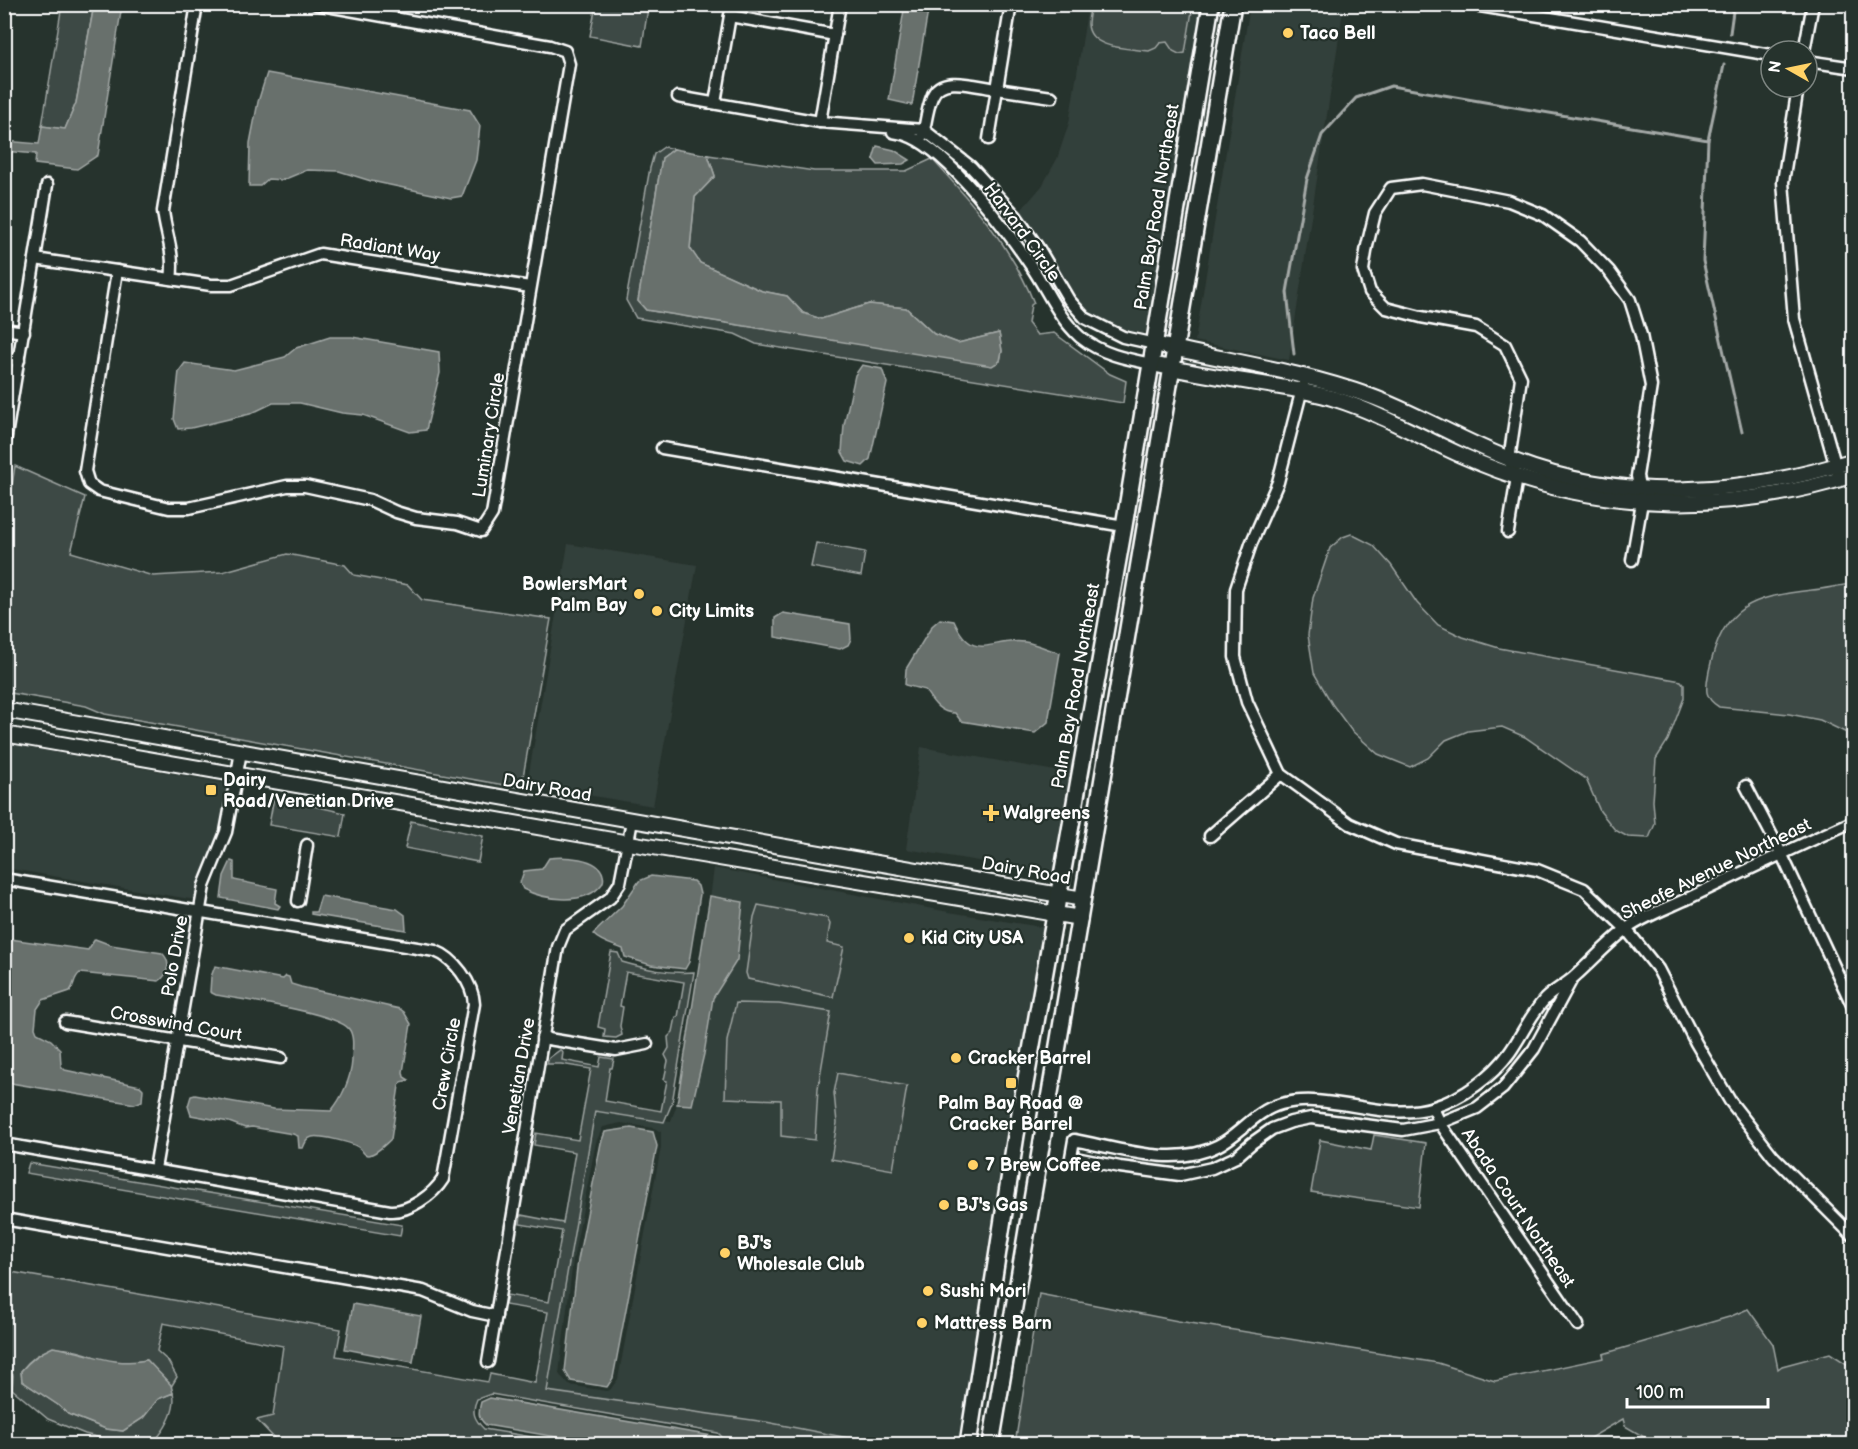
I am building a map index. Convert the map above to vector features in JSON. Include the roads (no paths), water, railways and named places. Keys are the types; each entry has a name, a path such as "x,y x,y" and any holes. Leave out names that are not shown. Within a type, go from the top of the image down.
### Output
{"main road":[{"name":"Palm Bay Road Northeast","path":"968,1444 1016,1134 1152,364 1211,4"},
{"path":"991,1444 1233,4"},
{"path":"1206,34 1218,57 1225,58"},
{"path":"1201,65 1209,72 1218,98"},
{"path":"1124,526 1134,536 1142,550"}],"street":[{"path":"171,279 172,247 165,231 163,211 197,4"},
{"name":"Luminary Circle","path":"117,271 85,471 88,484 99,491 169,508 189,508 287,486 305,486 370,500 416,518 457,523 481,531 492,514 569,64 565,51 550,46 316,4"},
{"path":"820,122 840,4"},
{"path":"988,139 1011,4"},
{"path":"1468,4 1759,53"},
{"path":"1540,16 1542,4"},
{"path":"1806,39 1813,4"},
{"path":"715,103 731,10 834,35"},
{"path":"1819,63 1854,68"},
{"path":"921,144 932,96 937,87 948,82 1052,97"},
{"name":"Harvard Circle","path":"678,97 820,122 861,123 924,130 971,167 1016,216 1039,249 1069,300 1085,318 1123,337 1155,344"},
{"path":"1796,99 1783,182 1794,319 1843,474"},
{"name":"Harvard Circle","path":"861,123 910,136 963,179 1032,267 1057,312 1081,338 1107,354 1152,364"},
{"path":"1508,532 1517,477 1509,460 1521,378 1505,345 1476,327 1386,308 1370,292 1363,270 1367,246 1375,213 1391,188 1422,184 1509,201 1543,215 1580,241 1608,271 1630,300 1641,335 1651,386 1637,477 1641,495 1632,560"},
{"path":"4,448 47,185"},
{"name":"Radiant Way","path":"35,259 211,285 231,285 320,254 530,287"},
{"path":"4,329 24,332"},
{"path":"1155,344 1303,383 1373,397 1509,460 1641,495 1705,503 1760,498 1843,474 1854,460"},
{"path":"4,358 19,360"},
{"path":"1152,364 1303,383 1369,410 1463,456 1517,477 1588,496 1641,495"},
{"path":"1303,383 1278,482 1251,544 1236,589 1235,657 1247,702 1281,774 1350,824 1396,844 1537,870 1584,889 1626,929 1659,969 1696,1043 1730,1101 1773,1156 1854,1237"},
{"path":"662,448 1124,526"},
{"name":"Dairy Road","path":"4,710 1083,899"},
{"name":"Dairy Road","path":"4,734 628,843 1080,918"},
{"name":"Polo Drive","path":"155,1169 204,886 226,832 241,752"},
{"path":"1210,836 1281,774"},
{"path":"1746,786 1781,853 1854,1009"},
{"name":"Venetian Drive","path":"488,1362 558,947 565,930 610,898 620,883 632,821"},
{"name":"Sheafe Avenue Northeast","path":"1572,979 1534,1049 1503,1088 1477,1108 1440,1123 1403,1130 1311,1118 1272,1129 1236,1157 1212,1168 1180,1175 1131,1169 1071,1157 1074,1140 1152,1154 1172,1156 1197,1153 1217,1146 1259,1113 1279,1104 1297,1101 1399,1112 1433,1108 1457,1098 1496,1069 1545,999 1572,979 1626,929 1781,853 1854,821"},
{"path":"738,838 757,864"},
{"path":"760,843 780,868"},
{"path":"298,901 307,845"},
{"name":"Crew Circle","path":"4,879 435,951 442,953 452,961 474,996 443,1179 431,1192 405,1209 390,1210 4,1144"},
{"name":"Crosswind Court","path":"65,1022 281,1058"},
{"path":"543,1038 616,1050 647,1044"},
{"name":"Abada Court Northeast","path":"1433,1108 1440,1123 1578,1325"},
{"path":"4,1219 423,1291 472,1311 495,1316"}],"waterway":[{"path":"1730,33 1734,4"},
{"path":"1724,65 1708,140 1703,261 1742,432"},
{"path":"1294,354 1287,292 1307,179 1322,135 1356,98 1391,86 1708,140"}],"place":[{"name":"Taco Bell","path":"1288,33"},
{"name":"BowlersMart Palm Bay","path":"639,594"},
{"name":"City Limits","path":"657,611"},
{"name":"Dairy Road/Venetian Drive","path":"211,790"},
{"name":"Walgreens","path":"991,813"},
{"name":"Kid City USA","path":"909,938"},
{"name":"Cracker Barrel","path":"956,1058"},
{"name":"Palm Bay Road @ Cracker Barrel","path":"1011,1083"},
{"name":"7 Brew Coffee","path":"973,1165"},
{"name":"BJ's Gas","path":"944,1205"},
{"name":"BJ's Wholesale Club","path":"725,1253"},
{"name":"Sushi Mori","path":"928,1291"},
{"name":"Mattress Barn","path":"922,1323"}]}
